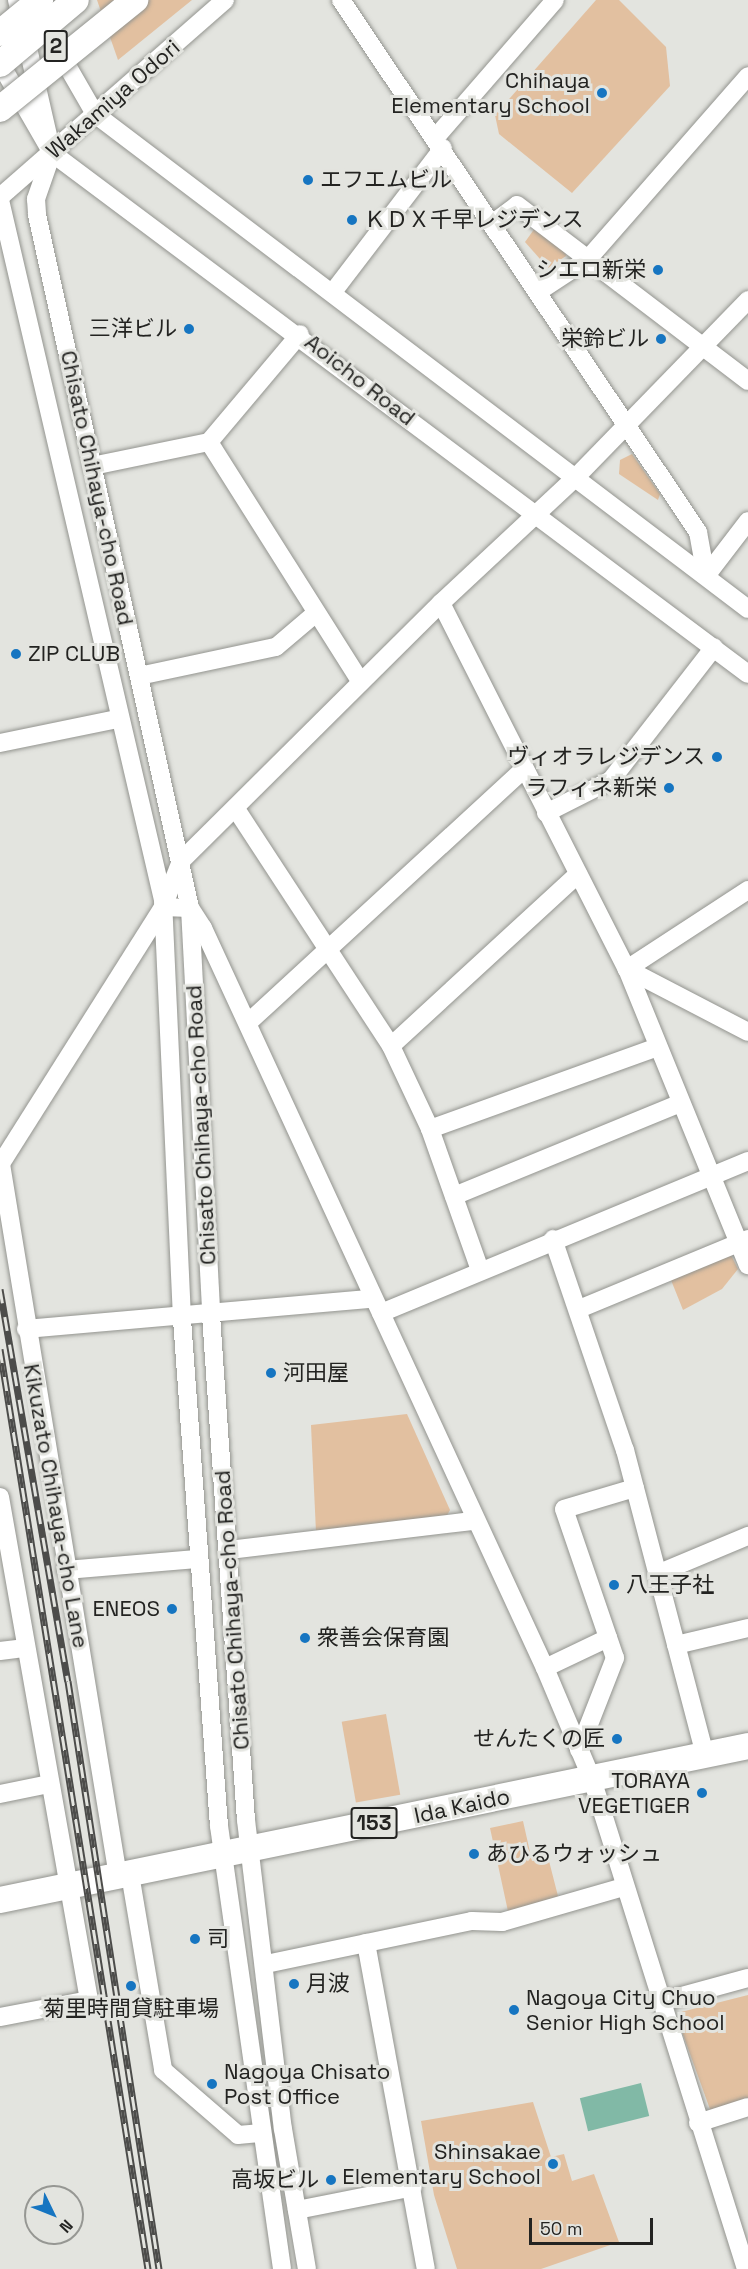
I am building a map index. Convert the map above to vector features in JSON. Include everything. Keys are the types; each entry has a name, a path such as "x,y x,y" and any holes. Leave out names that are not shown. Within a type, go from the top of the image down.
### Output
{"highway":[{"path":"0,33 40,0"},
{"name":"2","path":"0,64 76,0"},
{"path":"0,99 113,0"},
{"name":"2","path":"0,92 113,0"},
{"path":"0,104 134,0"},
{"path":"0,110 134,0"},
{"name":"Ida Kaido","path":"0,1900 64,1876 223,1854 748,1746"}],"street":[{"path":"17,0 52,153"},
{"path":"29,0 95,114 333,292 748,609"},
{"name":"Wakamiya Odori","path":"0,198 225,0"},
{"path":"341,0 440,142 623,423 698,532 706,576"},
{"path":"333,292 440,142 555,0"},
{"name":"Aoicho Road","path":"0,64 52,153 300,334 748,674"},
{"path":"538,292 588,259 748,76"},
{"name":"Chisato Chihaya-cho Road","path":"52,153 36,199 37,215 190,908 211,1315 249,1849 267,1964 283,2129 307,2269"},
{"name":"Chisato Chihaya-cho Road","path":"0,198 117,719 163,907 182,1319 197,1559 223,1854 282,2269"},
{"path":"492,224 517,205 748,381"},
{"path":"0,1162 163,907 181,861 533,513 576,477 623,423 748,300"},
{"path":"92,466 209,442 300,334"},
{"path":"209,442 362,682"},
{"path":"706,576 748,521"},
{"path":"441,603 627,969 710,1176 744,1241 748,1265"},
{"path":"139,676 276,647 316,613"},
{"path":"546,813 611,780 714,646"},
{"path":"0,743 117,719"},
{"path":"250,1021 328,952 524,769"},
{"path":"236,809 391,1046 430,1129 480,1270"},
{"path":"391,1046 578,874"},
{"path":"627,969 748,890"},
{"path":"163,907 190,908 250,1021 474,1521 545,1668 592,1779 623,1887 746,2268"},
{"path":"627,969 748,1032"},
{"path":"430,1129 658,1047"},
{"path":"454,1197 681,1103"},
{"path":"26,1329 182,1319 211,1315 376,1306 480,1270 748,1161"},
{"name":"Kikuzato Chihaya-cho Lane","path":"0,1162 66,1570 121,1867 163,2070 238,2135 262,2133"},
{"path":"554,1239 579,1309 635,1488 705,1755"},
{"path":"579,1309 744,1241"},
{"path":"579,1750 615,1658 564,1509 635,1488"},
{"path":"0,1497 64,1876 89,2000 0,2017"},
{"path":"229,1550 474,1521"},
{"path":"657,1574 748,1536"},
{"path":"66,1570 197,1559"},
{"path":"676,1645 748,1629"},
{"path":"545,1668 608,1638"},
{"path":"0,1651 26,1648"},
{"path":"0,1794 49,1784"},
{"path":"267,1964 472,1921 502,1922 623,1887"},
{"path":"366,1943 426,2269"},
{"path":"660,2002 748,1978"},
{"path":"698,2123 748,2107"},
{"path":"297,2210 412,2187"}],"shaded area":[{"path":"97,0 192,0 118,60"},
{"path":"596,0 619,0 666,47 670,86 572,193 499,134 495,115"},
{"path":"535,228 565,250 566,256 548,268 525,242"},
{"path":"632,454 660,494 658,500 619,474 620,460"},
{"path":"731,1255 738,1269 722,1289 683,1310 671,1280"},
{"path":"407,1414 450,1510 446,1517 316,1532 311,1425"},
{"path":"386,1714 400,1795 356,1803 342,1722"},
{"path":"523,1821 532,1861 548,1857 559,1900 509,1916 490,1828"},
{"path":"748,1995 748,2100 711,2112 677,2018 681,2012"},
{"path":"641,2083 649,2116 588,2131 580,2098"},
{"path":"533,2102 551,2157 564,2154 572,2181 594,2174 619,2242 541,2269 457,2269 434,2195 421,2121"}],"railway":[{"path":"0,1289 68,1681 159,2269"},
{"path":"0,1349 148,2269"}],"place":[{"name":"Chihaya Elementary School","path":"602,93"},
{"name":"エフエムビル","path":"308,180"},
{"name":"ＫＤＸ千早レジデンス","path":"352,220"},
{"name":"シエロ新栄","path":"658,270"},
{"name":"三洋ビル","path":"189,329"},
{"name":"栄鈴ビル","path":"661,339"},
{"name":"ZIP CLUB","path":"16,654"},
{"name":"ヴィオラレジデンス","path":"717,757"},
{"name":"ラフィネ新栄","path":"669,788"},
{"name":"河田屋","path":"271,1373"},
{"name":"八王子社","path":"614,1585"},
{"name":"ENEOS","path":"172,1609"},
{"name":"衆善会保育園","path":"305,1638"},
{"name":"せんたくの匠","path":"617,1739"},
{"name":"TORAYA VEGETIGER","path":"702,1793"},
{"name":"あひるウォッシュ","path":"474,1854"},
{"name":"司","path":"195,1939"},
{"name":"月波","path":"294,1984"},
{"name":"菊里時間貸駐車場","path":"131,1986"},
{"name":"Nagoya City Chuo Senior High School","path":"514,2010"},
{"name":"Nagoya Chisato Post Office","path":"212,2084"},
{"name":"Shinsakae Elementary School","path":"553,2164"},
{"name":"高坂ビル","path":"331,2180"}]}
